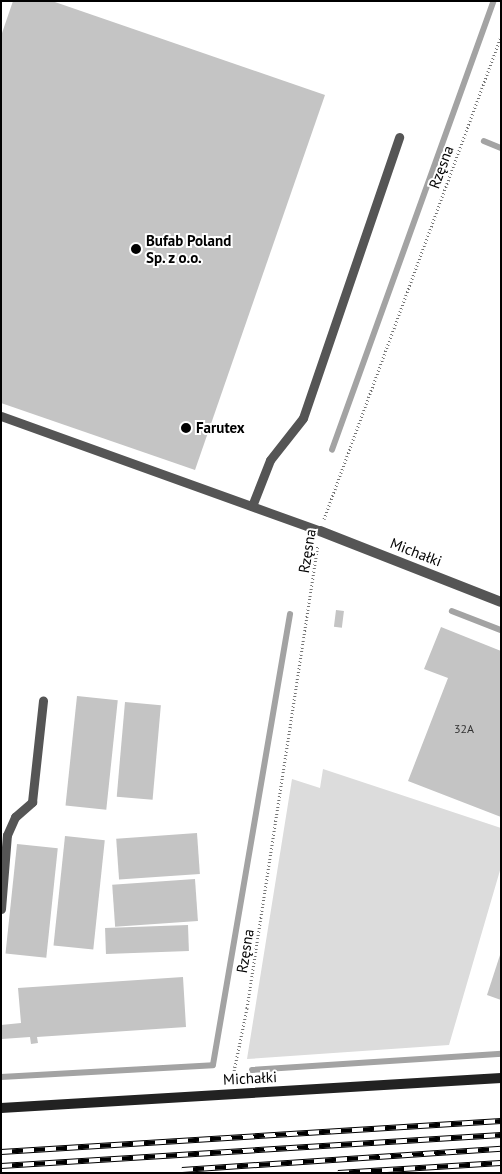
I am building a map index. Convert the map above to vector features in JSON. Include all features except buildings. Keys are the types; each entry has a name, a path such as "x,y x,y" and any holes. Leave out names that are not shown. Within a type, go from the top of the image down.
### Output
{"street":[{"name":"Michałki","path":"320,531 501,602"},
{"name":"Michałki","path":"1,1108 501,1078"}],"lane":[{"path":"252,506 270,460 303,418 399,136"},
{"path":"1,416 320,531"},
{"path":"1,909 7,835 15,817 32,802 43,701"}],"path":[{"name":"Rzęsna","path":"232,1094 320,531 501,36"}],"shaded area":[{"path":"323,769 501,828 501,867 449,1045 247,1059 292,779 320,788"}],"waterway":[{"path":"332,450 494,1"},
{"path":"484,141 501,148"},
{"path":"452,611 501,630"},
{"path":"1,1077 213,1065 290,615"},
{"path":"252,1070 501,1054"}],"railway":[{"path":"1,1152 501,1121"},
{"path":"1,1166 501,1135"},
{"path":"182,1170 501,1149"},
{"path":"338,1173 501,1163"}],"place":[{"name":"Bufab Poland Sp. z o.o.","path":"136,249"},
{"name":"Farutex","path":"186,428"}]}
